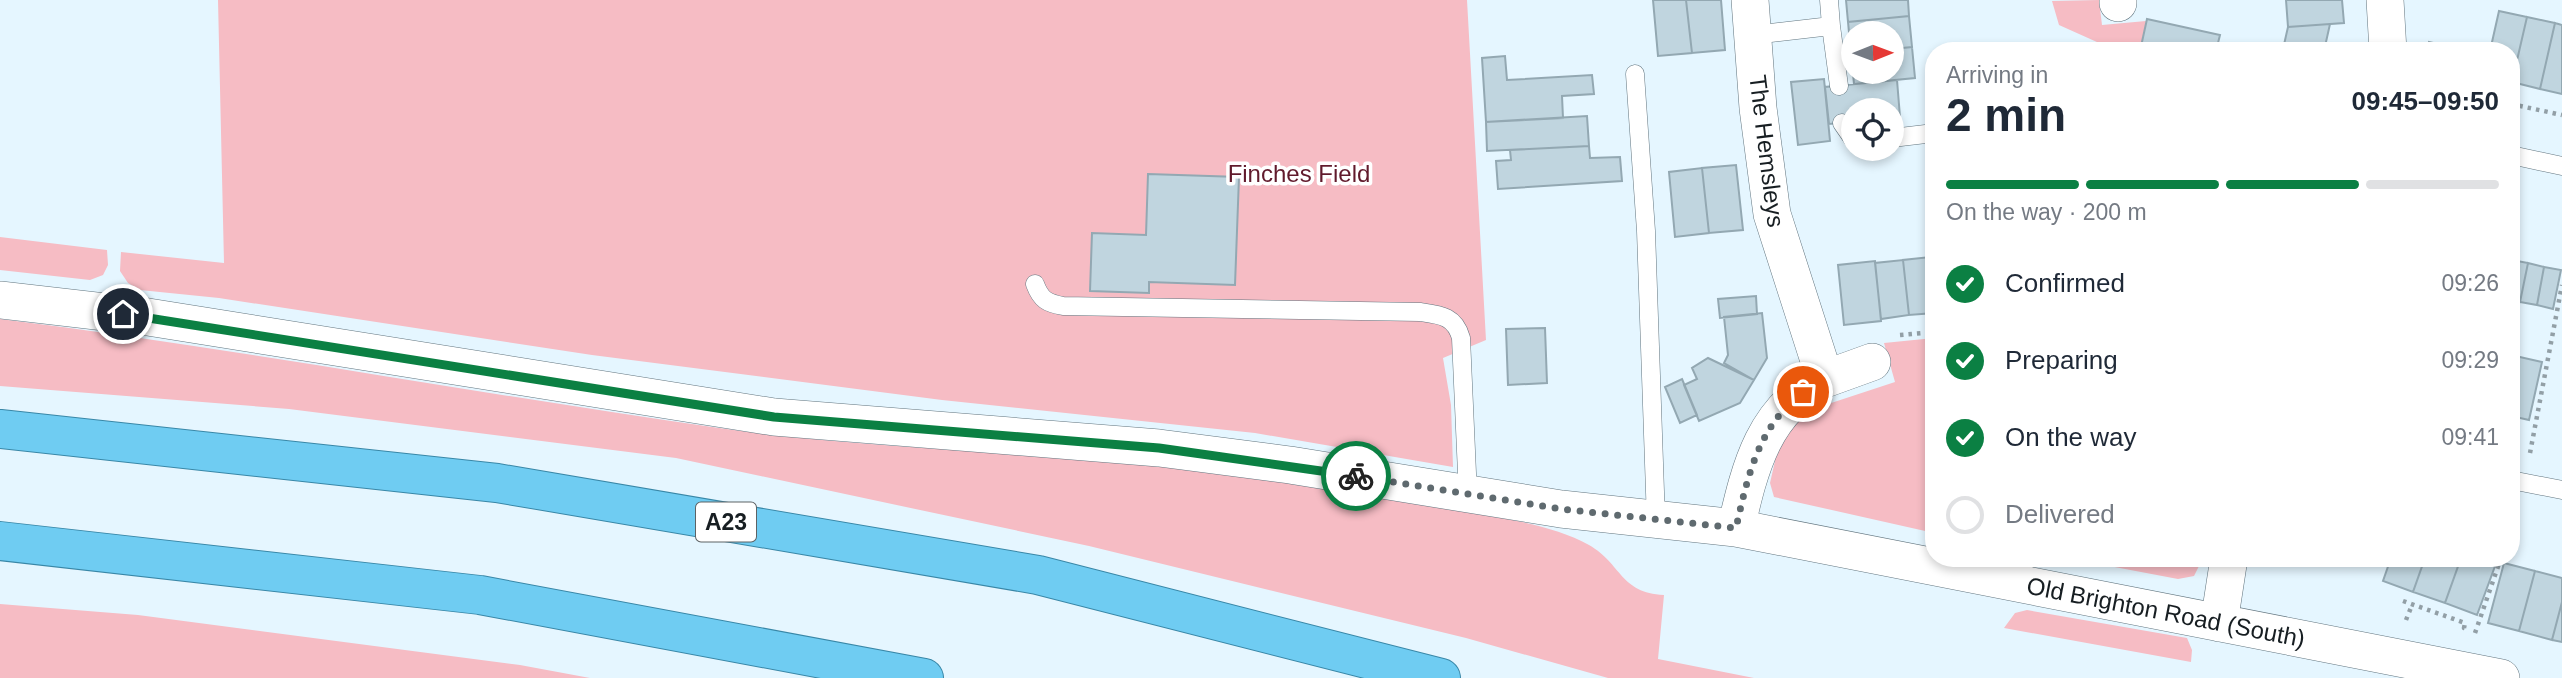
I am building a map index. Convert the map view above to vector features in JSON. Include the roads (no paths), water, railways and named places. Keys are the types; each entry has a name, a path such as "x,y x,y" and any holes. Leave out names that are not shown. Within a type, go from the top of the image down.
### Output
{"highway":[{"name":"A23","path":"0,429 497,483 1038,575 1441,678"},
{"path":"0,541 480,595 924,678"}],"street":[{"path":"2385,0 2387,42"},
{"name":"The Hemsleys","path":"1752,18 1758,108 1772,214 1825,379"},
{"name":"Old Brighton Road (South)","path":"0,300 148,317 774,417 1159,448 1290,465 1468,495 1656,521 1736,528 1925,565"},
{"path":"1736,528 1748,478 1763,436 1790,402 1825,379 1872,362"},
{"name":"Old Brighton Road (South)","path":"1934,567 2501,678"},
{"path":"2219,623 2228,567"}],"lane":[{"path":"1829,0 1839,86"},
{"path":"1752,18 1831,26"},
{"path":"1635,74 1646,232 1656,521"},
{"path":"1904,137 1925,134"},
{"path":"2520,157 2562,166"},
{"path":"1035,284 1039,296 1048,303 1063,306 1420,312 1450,318 1457,326 1461,338 1468,495"},
{"path":"2520,482 2562,491"}],"park label":[{"name":"Finches Field","path":"1299,173"}]}
